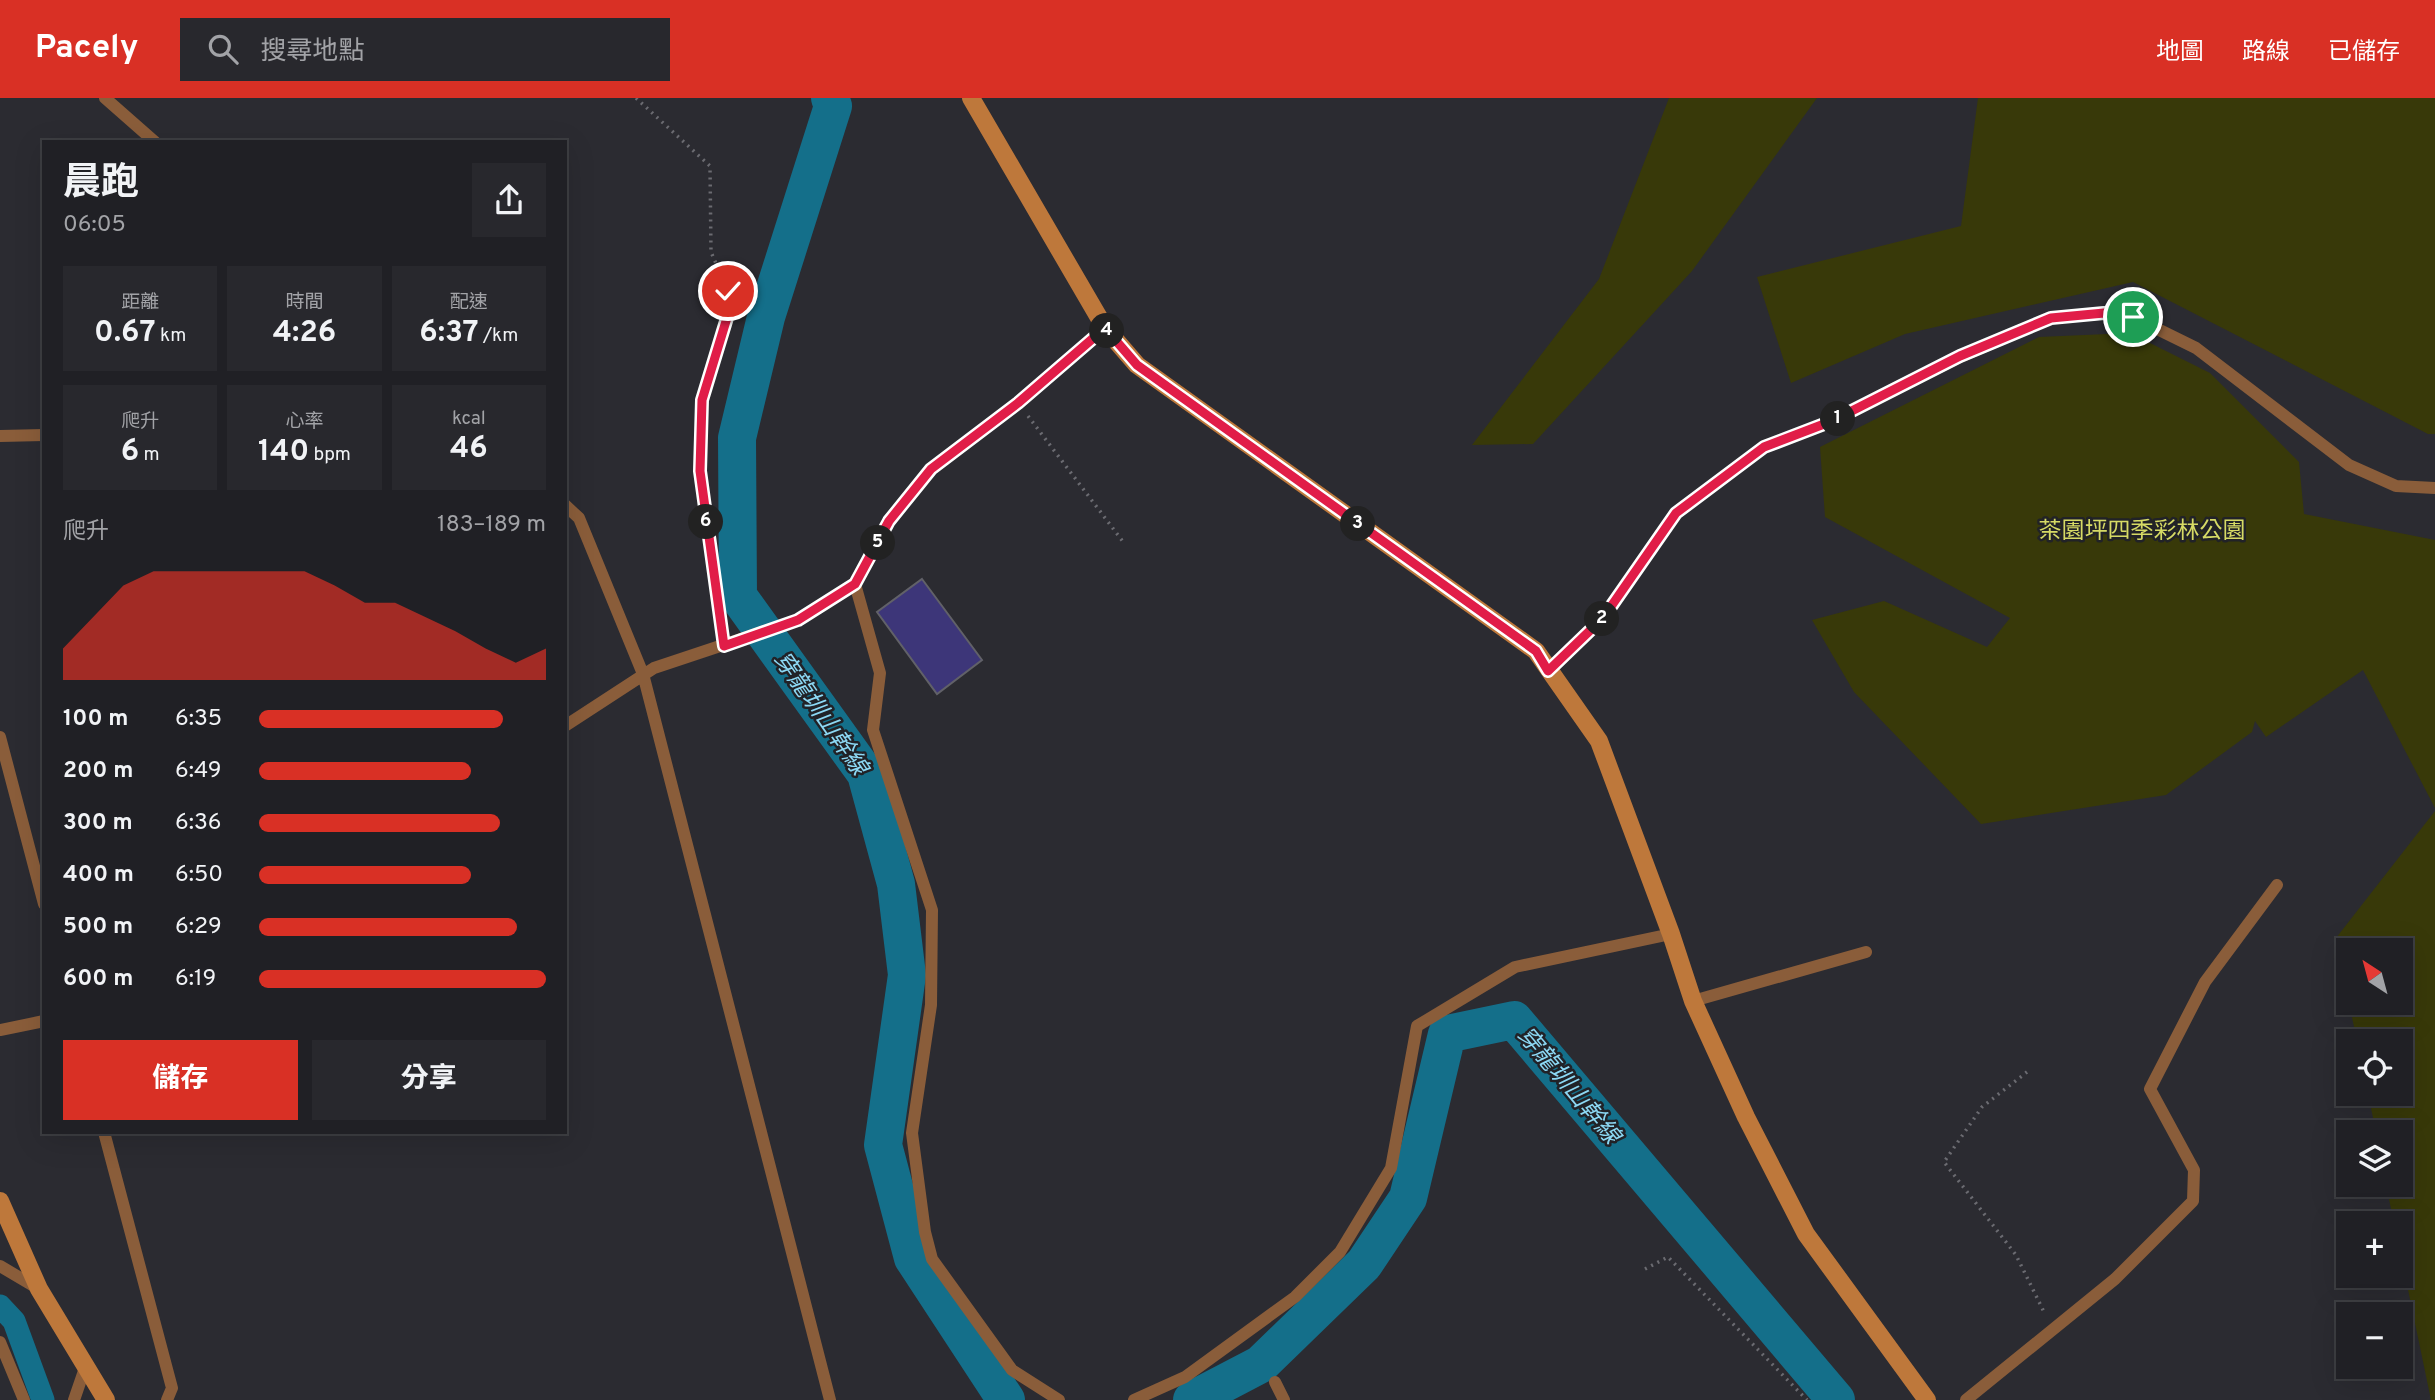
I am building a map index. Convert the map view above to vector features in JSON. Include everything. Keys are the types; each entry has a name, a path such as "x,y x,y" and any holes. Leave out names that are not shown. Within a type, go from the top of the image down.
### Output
{"street":[{"path":"971,98 1105,328 1137,365 1536,651 1599,741 1693,1000 1746,1117 1806,1234 1927,1400"},
{"path":"0,1201 39,1289 106,1400"}],"lane":[{"path":"105,98 153,140"},
{"path":"1548,671 1603,618 1676,513 1764,447 1832,421 1960,356 2051,318 2104,313 2133,317 2196,348 2349,465 2396,486 2435,488"},
{"path":"567,725 654,668 798,620 855,584 889,521 931,469 1018,403 1105,328"},
{"path":"0,436 42,435"},
{"path":"567,507 579,517 643,674 830,1400"},
{"path":"855,584 880,673 873,730 932,910 931,1005 912,1133 925,1232 932,1259 1012,1370 1059,1400"},
{"path":"0,737 42,896"},
{"path":"1966,1400 2115,1279 2193,1201 2194,1170 2150,1089 2205,982 2277,885"},
{"path":"1134,1400 1185,1377 1295,1297 1340,1252 1391,1168 1418,1026 1515,967 1671,934"},
{"path":"1693,1000 1866,952"},
{"path":"0,1030 42,1021"},
{"path":"105,1134 172,1388 167,1400"},
{"path":"0,1266 39,1289"},
{"path":"0,1342 24,1400"},
{"path":"74,1400 85,1368"},
{"path":"1275,1382 1284,1400"}],"path":[{"path":"636,98 710,166 711,252 728,291 730,308 702,400 700,471 724,646"},
{"path":"1018,403 1125,542"},
{"path":"2027,1072 1982,1107 1944,1162 2016,1255 2052,1328"},
{"path":"1645,1269 1668,1257 1807,1400"}],"green space":[{"path":"1669,98 1817,98 1692,271 1533,444 1472,445 1599,279"},
{"path":"1978,98 2435,98 2435,434 2428,434 2133,282 1905,334 1791,383 1757,277 1961,226"},
{"name":"茶園坪四季彩林公園","path":"2130,333 2210,373 2299,462 2304,514 2435,540 2435,808 2363,670 2266,737 2255,721 2252,732 2166,795 1981,824 1854,692 1812,620 1884,601 1987,647 2010,618 1825,517 1820,447 2039,337"},
{"path":"2435,811 2435,1400 2431,1400 2413,1302 2411,1302 2408,1288 2413,1288 2413,1211 2391,1211 2389,1197 2413,1197 2413,1120 2373,1120 2371,1106 2413,1106 2413,1029 2354,1029 2352,1015 2413,1015 2413,938 2336,938"}],"building":[{"path":"922,579 982,660 937,694 877,612"}],"waterway":[{"name":"穿龍圳山幹線","path":"830,98 833,106 766,317 737,438 738,596 866,774 896,884 907,975 883,1145 913,1258 1006,1400"},
{"name":"穿龍圳山幹線","path":"1192,1400 1261,1364 1364,1264 1408,1198 1447,1034 1514,1020 1836,1400"},
{"path":"0,1306 14,1321 43,1400"}],"route":[{"path":"728,291 730,308 702,400 700,471 724,646 798,620 855,584 889,521 931,469 1018,403 1105,328 1137,365 1536,651 1548,671 1603,618 1676,513 1764,447 1832,421 1890,394 1960,356 2051,318 2104,313 2133,317"}]}
